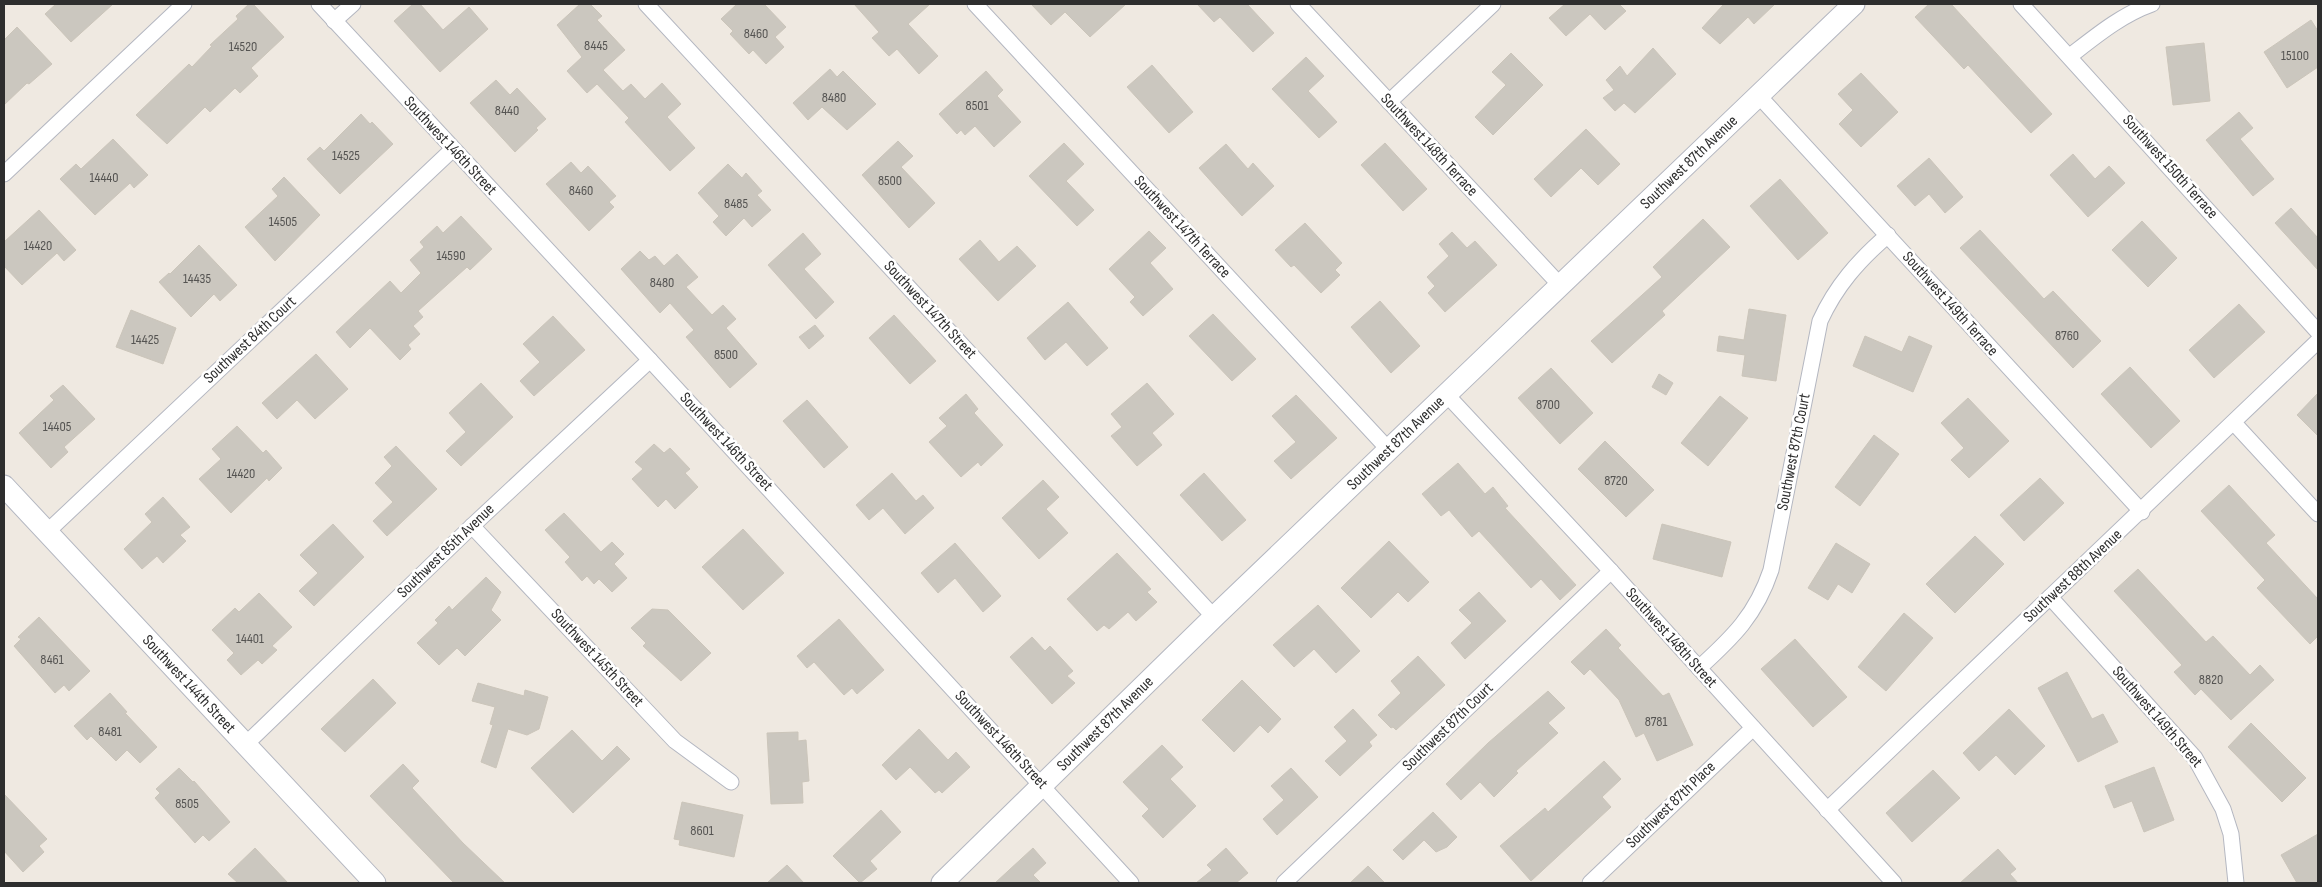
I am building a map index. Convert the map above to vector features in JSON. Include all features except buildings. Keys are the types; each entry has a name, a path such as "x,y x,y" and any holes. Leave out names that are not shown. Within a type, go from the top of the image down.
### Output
{"street":[{"path":"4,174 184,4"},
{"name":"Southwest 146th Street","path":"319,4 650,360 1131,883"},
{"path":"334,21 353,4"},
{"name":"Southwest 147th Street","path":"646,4 1214,617"},
{"name":"Southwest 147th Terrace","path":"975,4 1389,450"},
{"name":"Southwest 148th Terrace","path":"1298,4 1560,285"},
{"path":"1389,102 1493,4"},
{"name":"Southwest 87th Avenue","path":"942,883 1214,617 1854,4"},
{"name":"Southwest 150th Terrace","path":"2021,4 2318,332"},
{"path":"2070,56 2112,24 2130,13 2152,4"},
{"name":"Southwest 149th Terrace","path":"1758,95 2142,512"},
{"name":"Southwest 84th Court","path":"47,532 453,148"},
{"name":"Southwest 87th Court","path":"1699,668 1746,623 1764,589 1770,570 1820,322 1829,302 1850,271 1888,235"},
{"name":"Southwest 88th Avenue","path":"1827,810 2142,512 2318,341"},
{"name":"Southwest 85th Avenue","path":"245,745 472,526 650,360"},
{"name":"Southwest 148th Street","path":"1446,394 1611,571 1894,883"},
{"path":"2234,423 2318,514"},
{"name":"Southwest 144th Street","path":"4,486 375,883"},
{"name":"Southwest 145th Street","path":"472,526 675,741 731,782"},
{"name":"Southwest 87th Court","path":"1284,883 1611,571"},
{"name":"Southwest 149th Street","path":"2050,597 2196,758 2223,809 2231,834 2236,883"},
{"name":"Southwest 87th Place","path":"1590,883 1753,728"}]}
